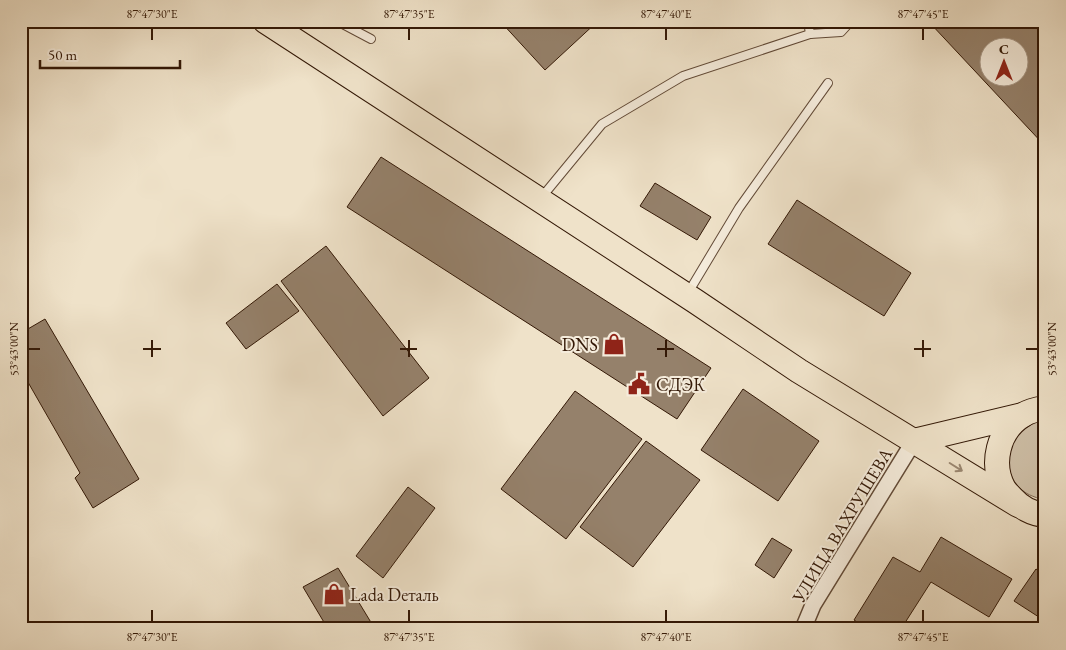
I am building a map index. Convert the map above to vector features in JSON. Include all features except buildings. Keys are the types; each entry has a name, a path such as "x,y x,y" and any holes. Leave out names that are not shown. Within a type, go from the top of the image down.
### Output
{"main road":[{"path":"265,21 687,295 800,371 1036,513"},
{"path":"914,441 1039,409"},
{"path":"1036,513 1004,490 997,469 998,448 1007,429 1039,409"}],"street":[{"name":"УЛИЦА ВАХРУШЕВА","path":"802,629 813,606 914,441"}],"lane":[{"path":"338,21 371,39"},
{"path":"808,21 810,34"},
{"path":"540,200 602,124 683,76 810,34 841,32 851,21"},
{"path":"687,295 739,208 828,82"}],"shaded area":[{"path":"1045,419 1044,500 1029,495 1017,485 1011,475 1009,454 1017,435 1025,427"}],"place":[{"name":"DNS","path":"614,344"},
{"name":"СДЭК","path":"639,384"},
{"name":"Lada Dеталь","path":"334,594"}]}
